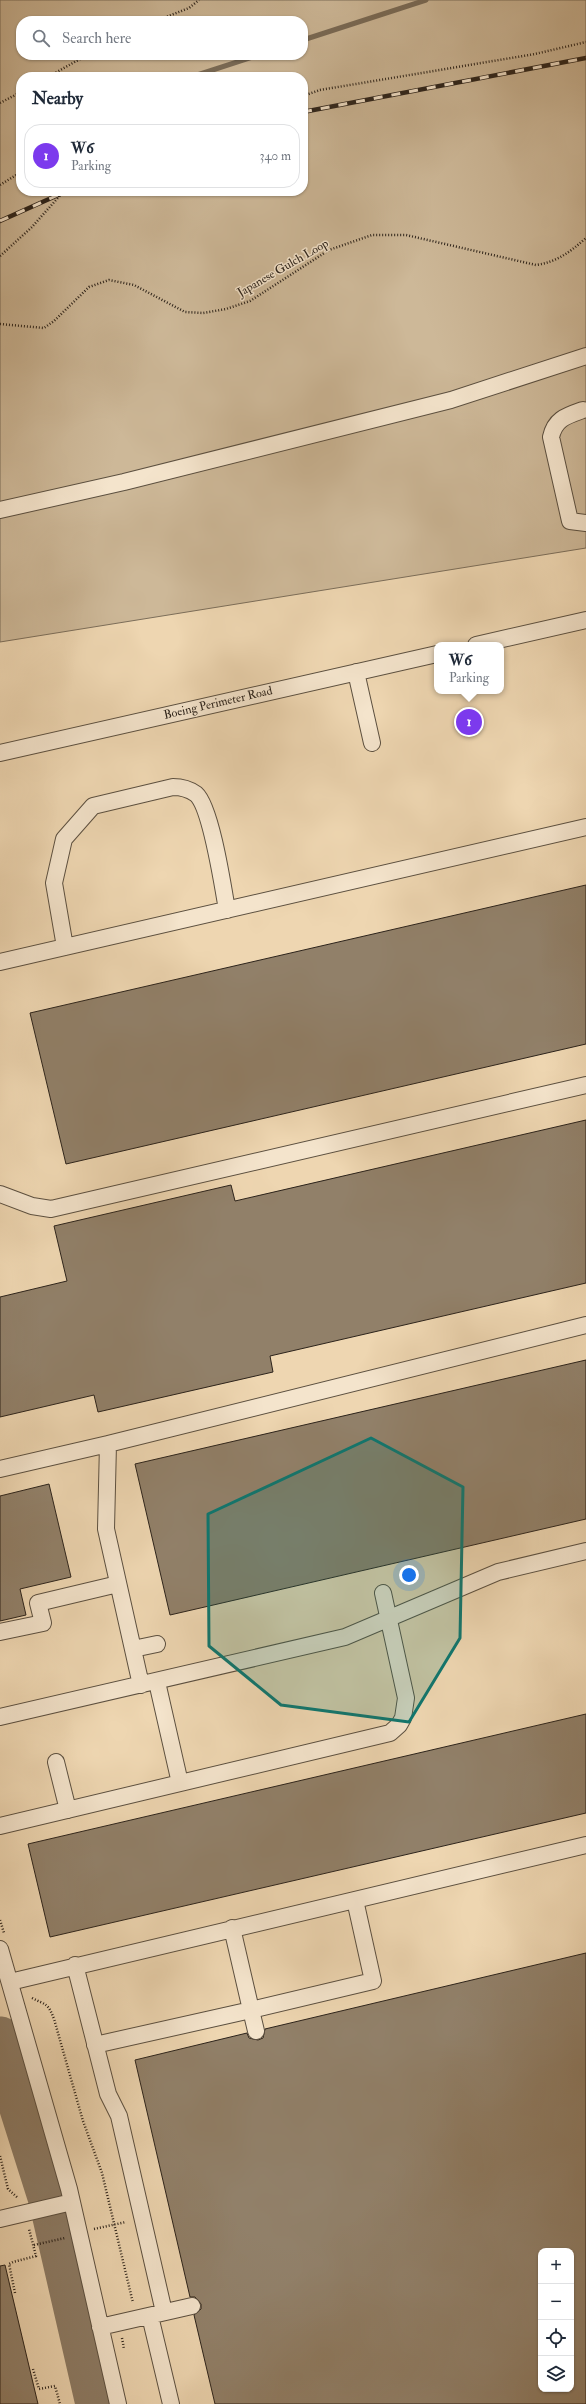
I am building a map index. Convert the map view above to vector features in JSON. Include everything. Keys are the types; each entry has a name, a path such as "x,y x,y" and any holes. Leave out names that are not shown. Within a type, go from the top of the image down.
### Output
{"lane":[{"path":"0,510 124,482 451,400 586,356"},
{"path":"583,410 563,417 553,426 551,437 570,521 586,523"},
{"path":"489,642 586,620"},
{"name":"Boeing Perimeter Road","path":"0,753 434,655"},
{"path":"356,672 372,743"},
{"path":"66,947 54,883 64,839 93,806 173,787 182,787 196,795 207,816 227,910"},
{"path":"0,962 586,827"},
{"path":"0,1194 32,1206 51,1209 586,1085"},
{"path":"0,1469 108,1444 586,1325"},
{"path":"108,1444 106,1529 141,1686"},
{"path":"0,1717 141,1686 345,1637 498,1572 586,1551"},
{"path":"0,1632 43,1623 38,1603 118,1584"},
{"path":"0,1826 390,1733 399,1725 406,1708 406,1698 383,1593"},
{"path":"133,1649 157,1644"},
{"path":"157,1682 180,1783"},
{"path":"56,1762 68,1810"},
{"path":"16,1980 586,1846"},
{"path":"95,2045 373,1981 355,1900"},
{"path":"232,1928 256,2031"},
{"path":"3,1944 16,1980 72,2202 118,2404"},
{"path":"75,1965 108,2094 119,2116 157,2314 171,2404"},
{"path":"0,2219 72,2202"},
{"path":"100,2327 192,2306"}],"path":[{"path":"169,16 189,8 199,0"},
{"path":"308,94 320,90 535,54 586,42"},
{"path":"57,72 79,60"},
{"path":"0,103 16,95"},
{"path":"0,185 16,175"},
{"path":"0,256 32,227 60,196"},
{"name":"Japanese Gulch Loop","path":"0,324 44,328 54,321 89,287 110,280 134,285 185,312 203,313 226,309 250,300 329,250 372,235 406,235 536,264 551,263 569,252 586,238"},
{"path":"0,1920 3,1944"},
{"path":"16,1980 25,1994 45,2003 50,2008 54,2019 83,2121 102,2173 133,2303 127,2305"},
{"path":"120,2323 125,2356"},
{"path":"34,2369 38,2389 55,2386 60,2404"}],"highlighted area":[{"path":"371,1438 463,1487 460,1638 409,1722 281,1705 209,1646 208,1514"}],"shaded area":[{"path":"0,0 586,0 586,548 0,642"}],"building":[{"path":"586,885 586,1044 66,1164 30,1013"},
{"path":"586,1120 586,1283 270,1356 273,1372 98,1412 94,1395 0,1417 0,1297 67,1281 54,1226 231,1185 235,1201"},
{"path":"586,1360 586,1519 170,1615 135,1464"},
{"path":"49,1484 71,1577 20,1589 26,1615 0,1621 0,1496"},
{"path":"586,1714 586,1813 50,1937 28,1844"},
{"path":"586,1953 586,2404 215,2404 194,2315 201,2309 201,2304 195,2297 190,2297 135,2060 247,2033 249,2038 258,2040 263,2038 265,2029"},
{"path":"5,2265 38,2404 0,2404 0,2266"}],"waterway":[{"path":"308,38 426,0"},
{"path":"206,72 244,60"}],"taxiway":[{"path":"0,2039 51,2200 98,2404"}],"railway":[{"path":"308,111 586,58"},
{"path":"0,221 56,196"}],"place":[{"name":"W6","path":"469,722"}]}
